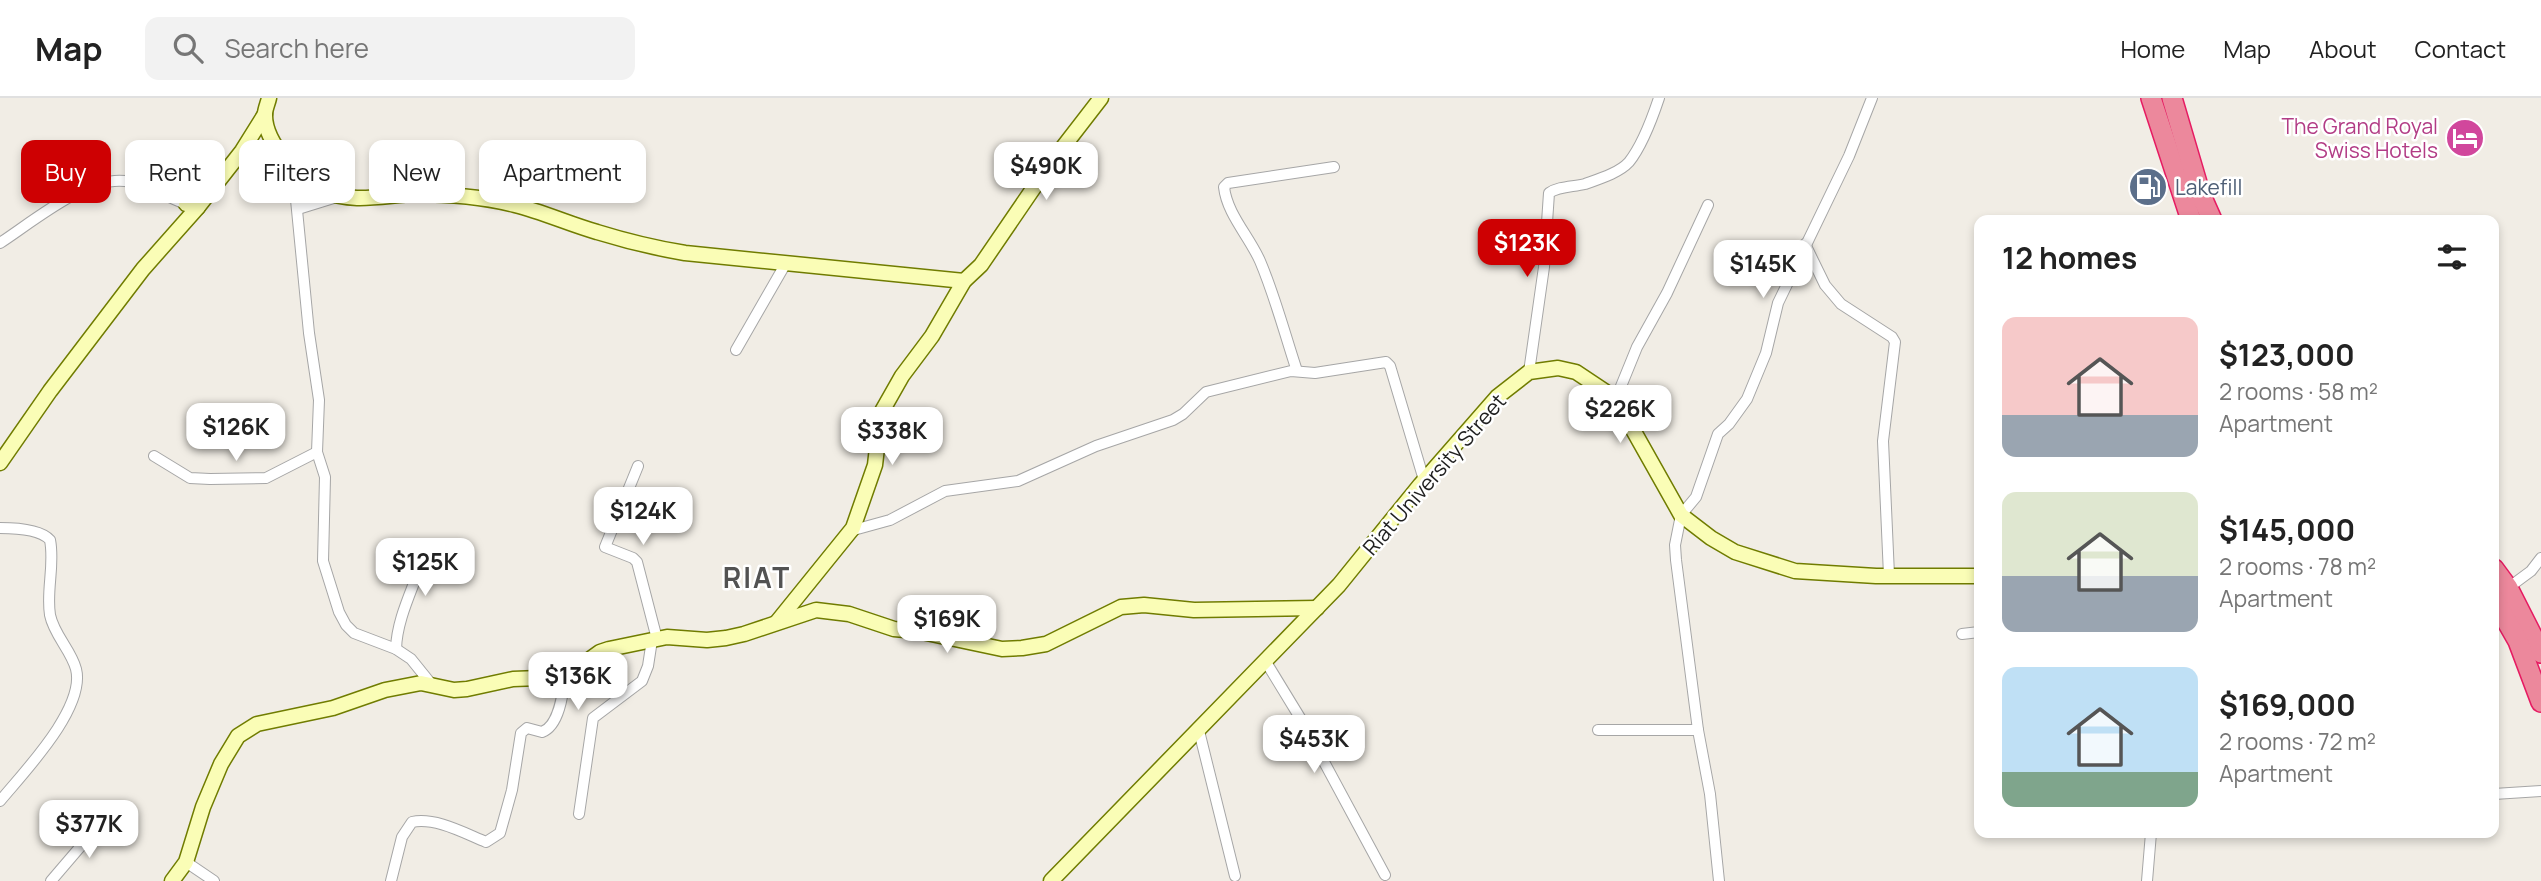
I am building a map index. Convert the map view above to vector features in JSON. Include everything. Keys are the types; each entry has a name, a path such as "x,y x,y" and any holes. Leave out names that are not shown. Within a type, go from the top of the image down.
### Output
{"highway":[{"path":"2151,98 2189,215"},
{"path":"2172,98 2200,192 2210,215"},
{"path":"2501,594 2541,653"},
{"path":"2501,594 2541,702"}],"street":[{"path":"1,460 50,391 192,206 242,151 265,114 269,98"},
{"path":"775,625 850,531 875,465 880,413 902,376 932,335 964,281 981,265 1101,98"},
{"path":"1659,98 1641,139 1626,164 1597,180 1549,192 1544,267 1529,372 1558,368 1576,372 1591,380 1615,401 1681,515 1723,546 1768,564 1795,571 1974,576"},
{"path":"1719,881 1710,794 1698,730 1675,545 1681,515 1696,497 1718,434 1747,399 1766,354 1778,303 1849,156 1872,98"},
{"path":"265,114 267,127 274,140"},
{"path":"1297,371 1261,263 1249,237 1237,223 1224,187 1228,183 1275,174 1334,167"},
{"path":"0,243 58,205 97,185 121,181 132,183 192,206"},
{"path":"355,197 439,195 514,204 596,232 654,248 964,281"},
{"path":"297,203 309,332 319,400 317,452 325,477 323,561 339,612 346,625 354,633 396,649 411,659 432,685"},
{"path":"298,208 316,203"},
{"path":"1615,401 1637,346 1667,293 1708,205"},
{"path":"1805,244 1832,295 1841,304 1892,337 1895,342 1882,441 1889,575"},
{"path":"736,350 786,263"},
{"path":"850,531 890,520 945,491 1018,481 1096,446 1173,420 1206,392 1290,371 1315,373 1386,362 1424,480"},
{"name":"Riat University Street","path":"1051,881 1339,585 1424,480 1497,397 1529,372"},
{"path":"153,456 190,478 266,478 317,452"},
{"path":"579,814 593,718 642,681 654,639 635,560 605,547 638,466"},
{"path":"0,528 44,534 50,540 51,618 72,659 78,684 65,716 0,801"},
{"path":"396,649 400,621 421,568 427,544"},
{"path":"2501,594 2532,572 2541,558"},
{"path":"172,881 186,862 203,807 238,736 257,724 333,708 385,690 421,683 467,690 513,679 565,677 600,652 654,639 726,638 775,625 816,610 849,614 894,629 1002,649 1023,649 1046,644 1121,607 1133,605 1164,605 1194,610 1302,606 1317,608"},
{"path":"1962,634 1974,633"},
{"path":"1266,662 1302,721 1385,875"},
{"path":"391,881 402,838 412,822 419,820 441,825 486,842 500,834 512,790 521,733 527,728 542,732 550,727 565,677"},
{"path":"1598,730 1698,730"},
{"path":"1199,731 1236,876"},
{"path":"2499,794 2541,791"},
{"path":"51,881 104,819"},
{"path":"2147,881 2151,838"},
{"path":"186,862 214,881"}],"place":[{"name":"The Grand Royal Swiss Hotels","path":"2465,138"},
{"name":"Lakefill","path":"2148,187"}],"district":[{"name":"RIAT","path":"757,577"}]}
